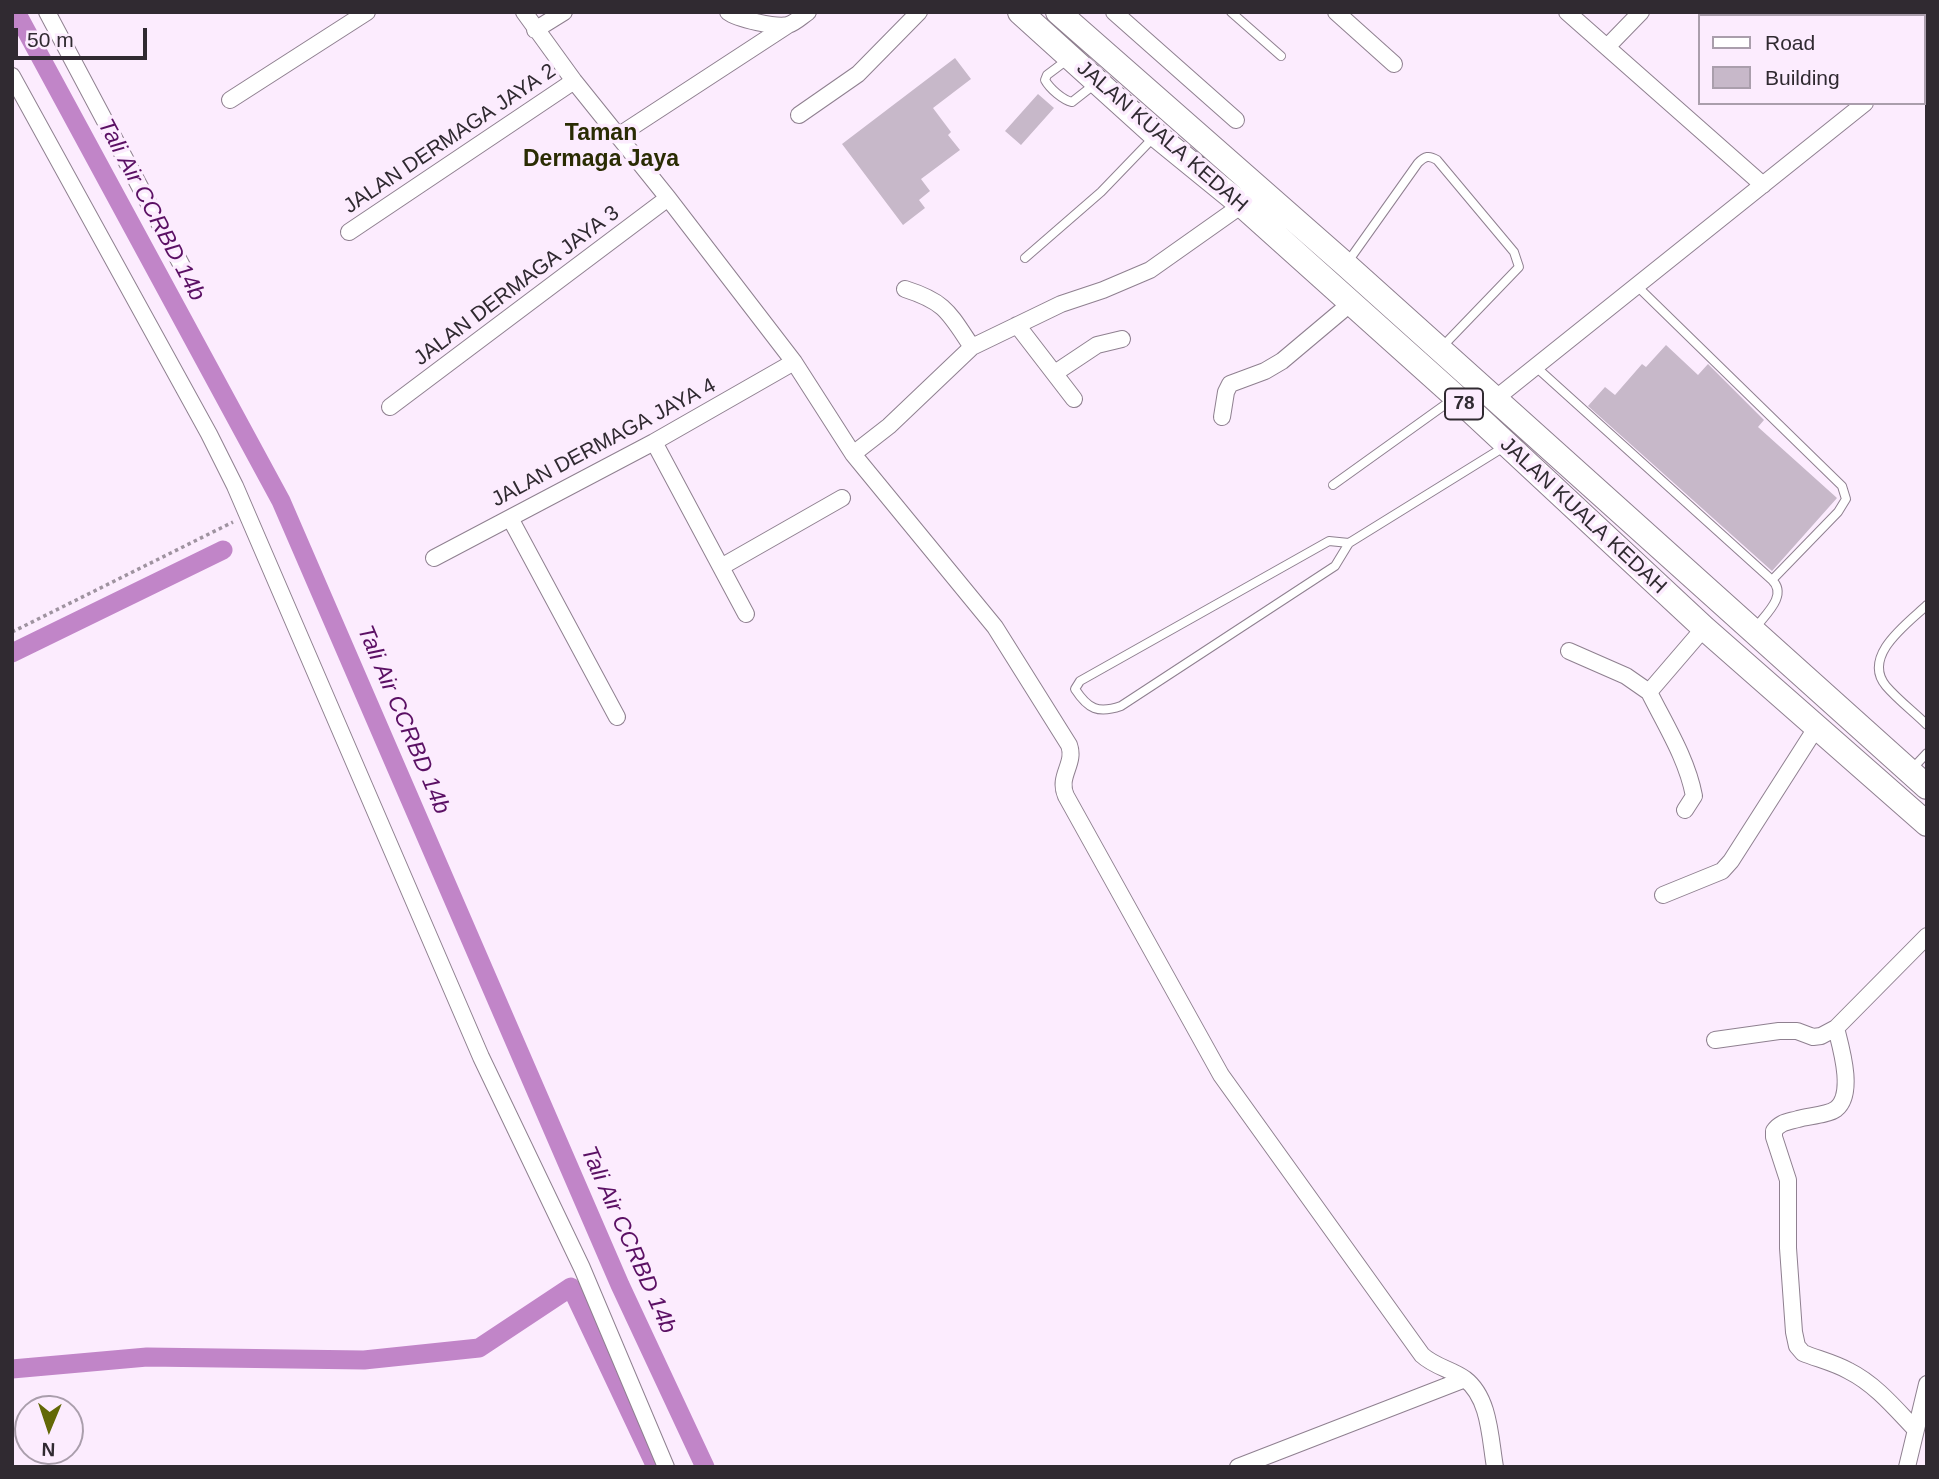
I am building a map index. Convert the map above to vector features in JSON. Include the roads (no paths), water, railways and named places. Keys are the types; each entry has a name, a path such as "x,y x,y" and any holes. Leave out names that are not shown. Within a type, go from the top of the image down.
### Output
{"main road":[{"name":"JALAN KUALA KEDAH","path":"1020,12 1156,135 1242,205 1456,397 1704,628 1927,824"},
{"name":"JALAN KUALA KEDAH","path":"1063,14 1158,102 1346,265 1752,632 1921,770"},
{"path":"1156,135 1164,117 1158,102"},
{"path":"1901,803 1896,787 1921,770"}],"street":[{"path":"47,12 182,266"},
{"path":"230,100 367,12"},
{"path":"524,12 574,81 794,362 853,454 995,627 1069,745 1072,758 1062,783 1066,796 1221,1075 1422,1355 1436,1366 1465,1380 1478,1392 1495,1467"},
{"path":"536,30 564,12"},
{"path":"728,12 735,17 751,21 788,25"},
{"path":"618,136 808,12"},
{"path":"799,115 858,74 919,12"},
{"path":"1114,12 1236,120"},
{"path":"1336,12 1394,64"},
{"path":"1567,12 1763,185"},
{"path":"1607,47 1641,12"},
{"path":"12,76 235,486 481,1057 582,1268 666,1467"},
{"name":"JALAN DERMAGA JAYA 2","path":"349,232 574,81"},
{"path":"1495,399 1863,105"},
{"name":"JALAN DERMAGA JAYA 3","path":"390,407 668,198"},
{"path":"853,454 889,426 972,346 1061,304 1150,270 1242,205"},
{"path":"905,289 940,303 948,310 972,346"},
{"path":"1222,417 1230,384 1265,371 1282,361 1351,303"},
{"path":"1017,325 1074,399"},
{"path":"1055,373 1097,345 1122,339"},
{"name":"JALAN DERMAGA JAYA 4","path":"434,558 654,442 794,362"},
{"path":"654,442 746,614"},
{"path":"721,567 842,498"},
{"path":"510,518 617,717"},
{"path":"1649,692 1704,628"},
{"path":"1569,650 1626,676 1649,692 1682,757 1691,781 1694,796 1685,810"},
{"path":"1663,895 1722,871 1816,728"},
{"path":"1714,1040 1789,1030 1813,1037 1821,1036 1836,1028 1927,936"},
{"path":"1836,1028 1845,1068 1846,1086 1842,1100 1835,1110 1783,1123 1774,1131 1788,1180 1788,1248 1794,1339 1803,1353 1840,1366 1862,1378 1915,1429"},
{"path":"1238,1467 1465,1380"},
{"path":"1907,1467 1927,1384"}],"lane":[{"path":"1231,12 1281,56"},
{"path":"1070,58 1047,75 1045,80 1048,85 1072,102 1098,82"},
{"path":"1025,258 1101,192 1156,135"},
{"path":"1346,265 1418,163 1424,157 1431,156 1437,160 1514,252 1519,267 1439,350"},
{"path":"1637,286 1842,486 1846,499 1838,512 1772,580"},
{"path":"1536,367 1777,584 1775,603 1752,632"},
{"path":"1333,485 1456,397"},
{"path":"1349,543 1329,541 1080,681 1075,689 1082,699 1097,710 1108,711 1121,706 1335,566 1349,543 1507,445"},
{"path":"1927,605 1888,642 1880,663 1880,673 1886,686 1927,725"}],"waterway":[{"name":"Tali Air CCRBD 14b","path":"16,12 281,501 620,1285 705,1467"},
{"path":"12,653 223,550"},
{"path":"12,1369 147,1357 364,1360 479,1348 571,1287 656,1467"}],"district":[{"name":"Taman Dermaga Jaya","path":"601,147"}]}
